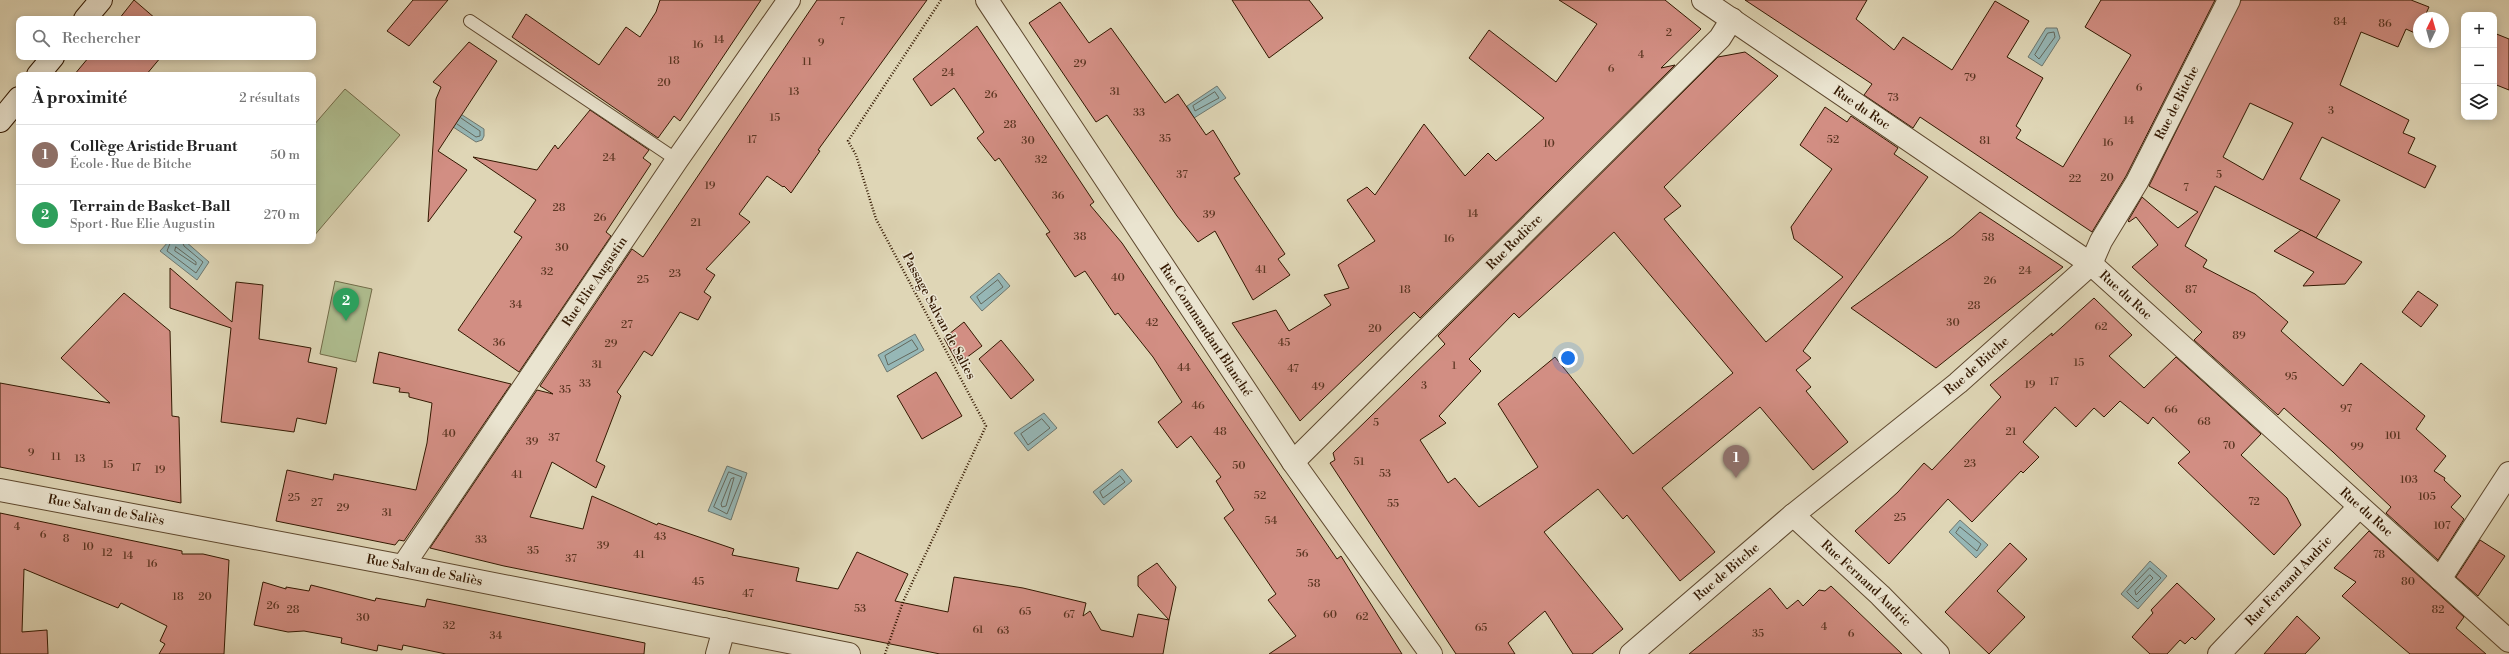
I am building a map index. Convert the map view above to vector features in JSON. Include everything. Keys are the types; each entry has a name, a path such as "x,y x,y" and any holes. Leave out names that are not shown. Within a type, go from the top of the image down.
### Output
{"street":[{"path":"87,16 99,0"},
{"name":"Rue Elie Augustin","path":"403,566 677,160 789,0"},
{"name":"Rue Commandant Blanché","path":"987,0 1293,462 1432,654"},
{"name":"Rue du Roc","path":"1703,0 2091,264 2358,507 2509,641"},
{"name":"Rue de Bitche","path":"1631,654 1793,515 1958,383 2091,264 2101,241 2137,182 2229,0"},
{"name":"Rue Rodière","path":"1293,462 1720,38 1732,19"},
{"path":"40,72 50,60"},
{"path":"0,121 16,102"},
{"path":"2440,579 2509,473"},
{"name":"Rue Salvan de Saliès","path":"0,490 403,566 849,654"},
{"name":"Rue Fernand Audric","path":"2219,654 2358,507"},
{"name":"Rue Fernand Audric","path":"1793,515 1880,595 1938,654"},
{"path":"717,654 724,629"}],"lane":[{"path":"470,21 677,160"}],"path":[{"name":"Passage Salvan de Salies","path":"884,654 903,602 986,426 876,219 856,155 848,141 942,0"}],"green space":[{"path":"345,89 400,135 316,233 316,123"},
{"path":"335,281 372,289 356,362 320,354"}],"water":[{"path":"2046,28 2057,28 2060,38 2042,66 2028,57"},
{"path":"1217,86 1226,98 1194,118 1187,106"},
{"path":"453,109 484,129 484,136 482,140 476,142 444,121"},
{"path":"166,244 188,244 209,262 197,280 160,251"},
{"path":"999,273 1010,286 982,311 970,297"},
{"path":"915,334 924,350 887,372 878,355"},
{"path":"1044,413 1057,428 1028,451 1014,433"},
{"path":"727,466 747,473 731,520 708,511"},
{"path":"1122,469 1132,481 1104,505 1093,492"},
{"path":"1960,520 1988,545 1976,558 1949,532"},
{"path":"2150,561 2167,576 2138,609 2121,594"}],"building":[{"path":"134,0 153,16 121,16"},
{"path":"413,0 448,0 409,46 387,31"},
{"path":"660,0 761,0 680,121 674,116 658,138 512,37 526,14 599,65 626,27 640,37 656,12"},
{"path":"817,0 927,0 818,150 820,151 791,193 784,186 783,187 767,176 739,214 750,222 706,269 715,275 704,292 711,297 698,320 680,312 652,356 644,351 617,392 621,396 596,461 605,466 596,488 552,462 530,517 583,529 592,496 657,525 658,523 734,549 732,555 799,568 796,581 838,589 857,552 908,574 895,601 948,612 954,577 1023,588 1086,603 1083,616 1090,611 1101,630 1133,637 1138,614 1169,620 1163,654 940,654 504,566 430,548 537,390 553,394 540,386 632,249 643,257"},
{"path":"1232,0 1309,0 1323,18 1269,58"},
{"path":"1559,0 1665,0 1701,29 1661,68 1675,65 1420,318 1414,312 1300,421 1232,323 1276,310 1289,331 1331,305 1324,295 1349,288 1338,265 1375,241 1347,200 1367,187 1375,195 1424,124 1465,176 1488,153 1496,161 1544,118 1469,58 1489,30 1556,82 1597,24"},
{"path":"1745,0 1867,0 1856,19 1894,50 1903,37 1952,70 1995,1 2029,21 2007,57 2043,78 2016,126 2021,130 2016,138 2063,167 2131,55 2085,27 2101,0 2215,0 2126,176 2092,232 1920,117 1913,128 1864,95 1872,84"},
{"path":"2241,0 2411,0 2429,7 2427,12 2413,12 2413,32 2406,29 2398,47 2361,32 2340,85 2409,120 2403,133 2415,138 2408,153 2436,166 2425,188 2322,137 2300,179 2340,200 2316,238 2215,186 2185,246 2207,260 2203,267 2255,294 2288,322 2281,331 2343,386 2361,363 2425,416 2416,429 2446,456 2434,471 2445,478 2444,480 2461,496 2451,507 2464,519 2438,560 2386,513 2391,507 2333,452 2284,408 2278,415 2194,340 2202,332 2132,267 2158,245 2136,217 2129,222 2128,221 2142,197 2178,228 2198,212 2149,186","holes":["2250,103 2293,123 2263,180 2223,157"]},
{"path":"1060,2 1089,43 1111,28 1165,103 1178,94 1206,135 1213,130 1240,174 1234,178 1285,254 1278,259 1290,275 1253,300 1215,231 1198,242 1177,216 1107,115 1096,122 1029,23"},
{"path":"977,26 1094,202 1090,205 1122,243 1337,559 1341,556 1402,654 1269,654 1296,636 1268,600 1276,594 1224,518 1234,510 1216,481 1221,477 1191,436 1177,448 1158,422 1182,402 1153,357 1118,313 1115,315 1085,271 1075,277 1046,234 1050,232 999,158 995,161 977,138 984,132 954,88 931,106 913,79"},
{"path":"2497,34 2509,39 2509,90 2497,85"},
{"path":"469,42 497,61 438,151 467,170 428,222 436,99 441,87 433,82"},
{"path":"1745,52 1778,76 1664,187 1681,206 1664,219 1766,342 1843,277 1794,239 1791,227 1832,169 1800,145 1825,107 1847,122 1851,116 1898,148 1894,154 1928,177 1803,351 1811,358 1796,370 1811,387 1806,391 1848,442 1813,470 1760,407 1662,488 1715,552 1680,581 1627,515 1623,519 1598,489 1544,532 1623,629 1592,654 1573,654 1545,611 1508,643 1515,654 1456,654 1330,463 1335,460 1333,453 1445,344 1438,336 1718,57","holes":["1614,232 1733,373 1633,454 1555,357 1498,404 1538,467 1479,507 1455,478 1448,483 1420,440 1446,423 1439,416 1481,371 1469,359 1514,313 1519,318"]},
{"path":"86,60 158,60 148,72 76,72"},
{"path":"590,110 649,150 643,158 651,164 606,232 611,236 519,372 458,330 522,237 514,232 536,200 473,157 537,170 555,145 558,149"},
{"path":"1980,212 2063,267 1936,368 1851,308 1953,236"},
{"path":"2301,230 2362,262 2345,284 2303,286 2314,272 2274,251"},
{"path":"170,268 232,322 236,282 263,285 259,339 311,348 308,362 337,368 326,424 297,418 294,432 221,422 231,328 170,308"},
{"path":"2418,291 2438,305 2421,327 2402,312"},
{"path":"124,293 170,331 172,416 179,417 181,503 0,467 0,383 110,403 61,358"},
{"path":"2094,298 2132,335 2109,356 2144,388 2176,357 2261,434 2241,455 2287,498 2301,525 2274,555 2178,463 2190,452 2153,417 2148,424 2120,401 2104,417 2094,408 2076,427 2055,407 2023,442 2039,457 2023,473 2021,471 1972,522 1948,499 1889,564 1855,531 1898,492 1924,463 1932,470 2001,397 1990,385 2052,333 2052,336"},
{"path":"964,322 982,346 958,364 944,338"},
{"path":"1001,340 1034,380 1011,399 979,359"},
{"path":"379,352 511,384 404,541 399,540 395,545 276,521 287,470 333,480 334,474 416,490 427,443 432,403 409,397 409,393 399,392 400,388 373,383"},
{"path":"936,372 962,416 922,439 897,396"},
{"path":"0,513 182,551 182,554 203,554 229,560 224,654 159,654 165,644 160,641 167,626 121,603 118,608 24,569 22,632 47,630 48,654 0,654"},
{"path":"2369,531 2464,617 2456,628 2486,654 2410,654 2342,596 2356,582 2334,568"},
{"path":"2480,540 2505,556 2478,596 2456,577"},
{"path":"2010,543 2027,559 1997,591 2025,617 1989,654 1945,612"},
{"path":"1157,563 1176,587 1169,620 1138,586 1138,576"},
{"path":"263,582 286,589 286,587 309,591 311,585 375,601 376,598 425,607 427,599 645,643 644,654 446,654 403,645 402,650 378,645 377,651 341,643 342,638 304,631 288,632 254,625"},
{"path":"2177,583 2215,619 2195,640 2192,637 2185,644 2180,640 2167,654 2150,654 2132,637 2153,613 2151,610"},
{"path":"1831,586 1902,654 1689,654 1770,588 1787,609 1798,600 1803,606 1819,590 1825,591"},
{"path":"2297,616 2320,638 2305,654 2264,654"}],"place":[{"name":"Terrain de Basket-Ball","path":"346,321"},
{"name":"Collège Aristide Bruant","path":"1736,478"}]}
